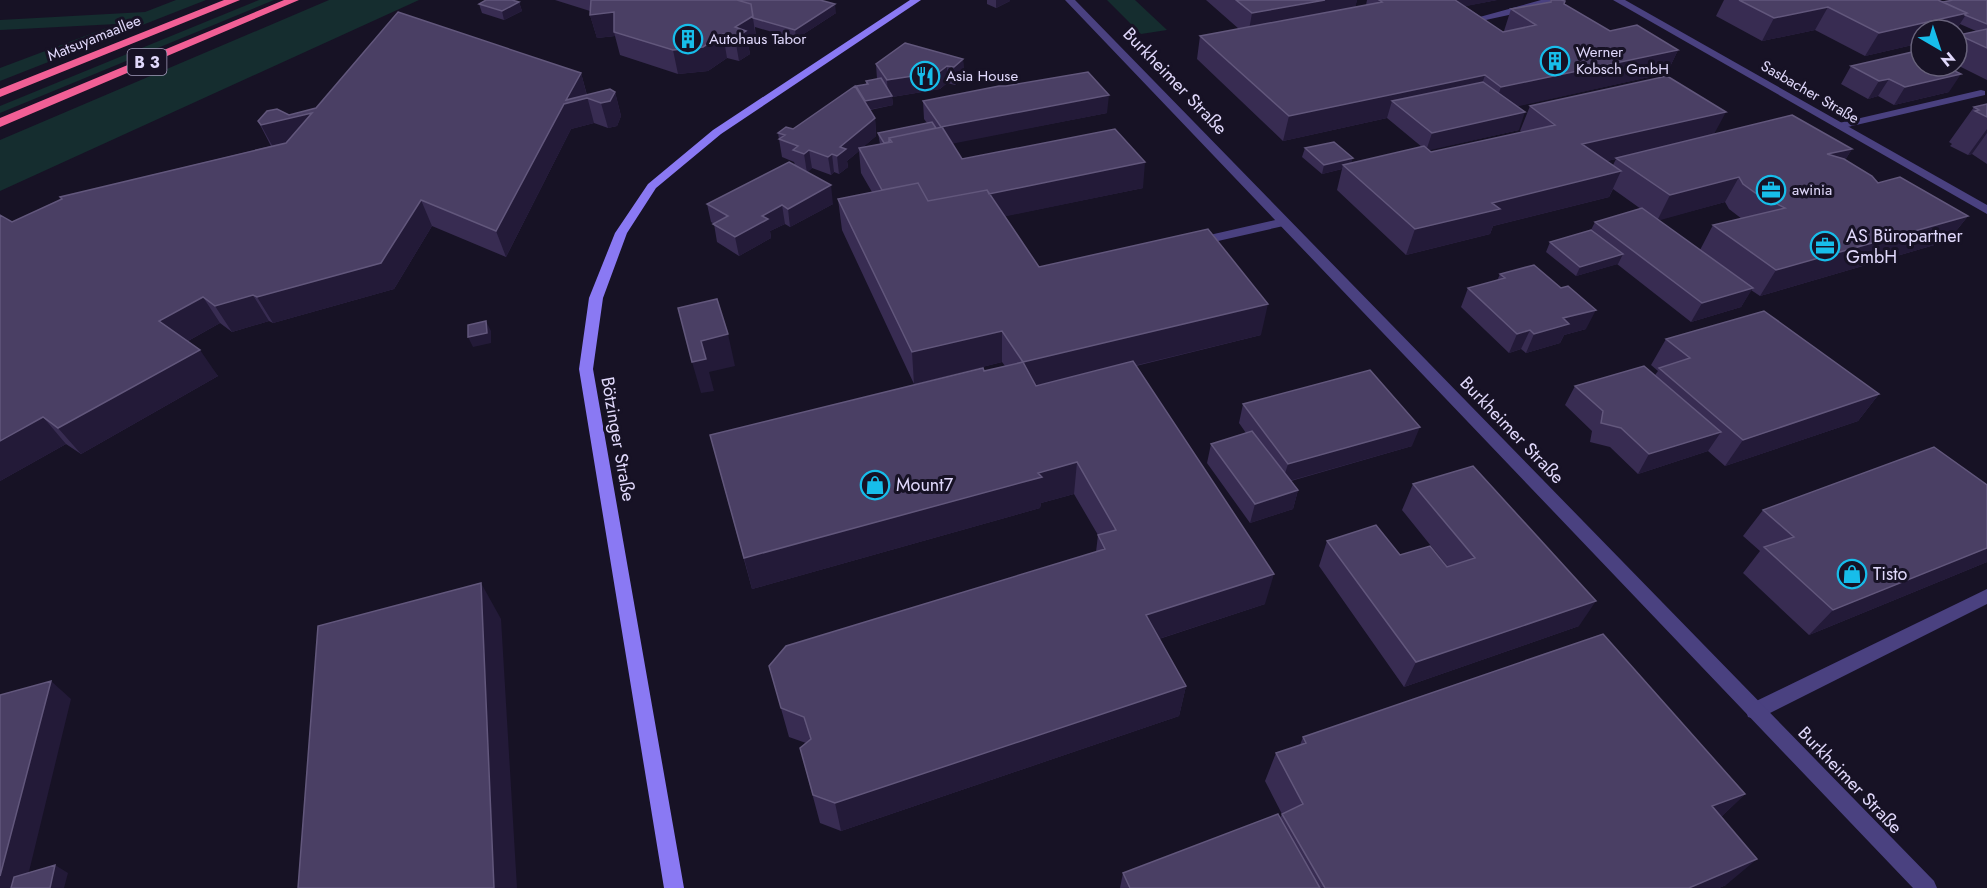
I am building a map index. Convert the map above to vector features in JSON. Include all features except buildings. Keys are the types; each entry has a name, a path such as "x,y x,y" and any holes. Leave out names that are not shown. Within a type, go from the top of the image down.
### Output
{"highway":[{"name":"Matsuyamaallee","path":"0,93 234,0"},
{"name":"B 3","path":"0,123 293,0"}],"street":[{"name":"Bötzinger Straße","path":"674,888 586,369 596,298 621,233 652,186 717,132 916,0"},
{"name":"Burkheimer Straße","path":"1070,0 1927,888"},
{"path":"1481,18 1533,8 1549,0"},
{"name":"Sasbacher Straße","path":"1618,0 1987,210"},
{"path":"1839,126 1981,93"},
{"path":"1181,245 1284,222"},
{"path":"1755,711 1987,596"}],"green space":[{"path":"176,0 206,0 0,81 0,68 117,24 0,30 0,20 145,12"},
{"path":"259,0 274,0 0,113 0,106"},
{"path":"329,0 419,0 0,191 0,140"},
{"path":"1107,0 1135,0 1167,30 1141,34"}],"place":[{"name":"Autohaus Tabor","path":"688,39"},
{"name":"Werner Kobsch GmbH","path":"1555,61"},
{"name":"Asia House","path":"925,76"},
{"name":"awinia","path":"1771,190"},
{"name":"AS Büropartner GmbH","path":"1825,246"},
{"name":"Mount7","path":"875,485"},
{"name":"Tisto","path":"1852,574"}]}
